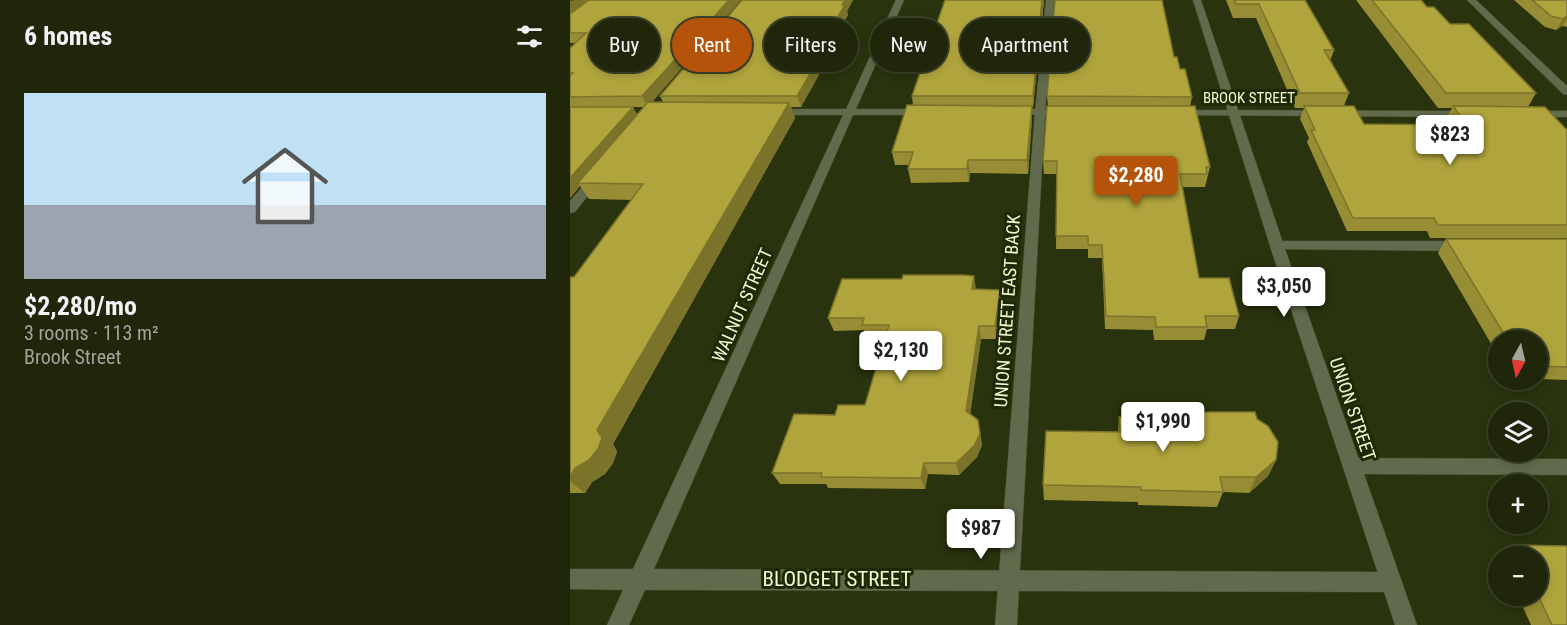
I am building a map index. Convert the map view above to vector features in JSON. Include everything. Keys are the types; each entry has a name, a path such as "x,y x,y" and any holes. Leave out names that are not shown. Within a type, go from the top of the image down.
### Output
{"street":[{"name":"WALNUT STREET","path":"618,625 900,0"},
{"name":"UNION STREET EAST BACK","path":"1006,625 1040,112 1050,0"},
{"name":"UNION STREET","path":"1197,0 1277,246 1406,625"},
{"path":"1471,0 1567,92"},
{"path":"759,112 938,112"},
{"path":"995,112 1075,112"},
{"name":"BROOK STREET","path":"1169,112 1485,114"},
{"path":"1520,114 1567,114"},
{"path":"570,208 608,164"},
{"path":"1277,246 1473,246"},
{"path":"1353,466 1567,467"},
{"name":"BLODGET STREET","path":"570,579 1391,582"}],"building":[{"path":"589,0 729,0 713,18 672,18 672,63 642,96 570,97 570,76 573,73 570,73 570,48 586,33 570,33 570,14"},
{"path":"742,0 845,0 842,5 845,5 837,18 764,18 764,72 811,72 797,96 660,96 680,72 752,72 752,18 727,18"},
{"path":"945,0 1042,0 1040,18 960,18 960,72 1035,72 1033,96 912,96 920,72 948,72 948,18 939,18"},
{"path":"1055,0 1162,0 1174,57 1177,57 1180,69 1185,69 1192,97 1047,96 1049,72 1090,72 1090,18 1054,18"},
{"path":"1234,0 1305,0 1334,50 1324,50 1349,93 1300,93 1259,4 1236,4"},
{"path":"1372,0 1421,0 1427,7 1434,7 1450,24 1469,24 1536,93 1446,93"},
{"path":"1532,0 1567,0 1567,16 1563,19 1551,16"},
{"path":"648,102 789,103 597,430 602,438 598,449 589,460 575,468 570,477 570,277 574,277 643,184 578,183"},
{"path":"907,105 1032,106 1027,160 968,160 967,169 908,169 913,152 892,152"},
{"path":"1047,106 1195,106 1210,167 1206,167 1207,174 1180,174 1199,278 1229,278 1239,316 1205,316 1207,327 1156,327 1155,317 1106,316 1102,245 1088,245 1088,236 1056,236 1057,161 1043,161"},
{"path":"1304,106 1354,106 1364,124 1467,125 1453,106 1545,107 1567,130 1567,225 1438,225 1434,218 1353,218 1311,130 1315,130"},
{"path":"570,107 633,107 570,178"},
{"path":"1446,239 1567,239 1567,367 1548,366 1548,330 1502,330"},
{"path":"903,275 974,276 972,289 1000,290 995,326 979,326 966,411 978,420 980,434 974,446 956,463 924,463 921,478 821,477 822,473 772,473 794,414 835,415 838,405 865,405 889,325 862,325 864,318 828,318 842,279 902,279"},
{"path":"1166,412 1255,412 1257,419 1268,426 1278,442 1276,460 1256,477 1220,477 1223,492 1141,490 1141,487 1043,485 1046,431 1120,432 1119,417 1166,418"},
{"path":"1514,545 1567,546 1567,625 1552,625 1543,606 1548,606 1548,546"}]}
